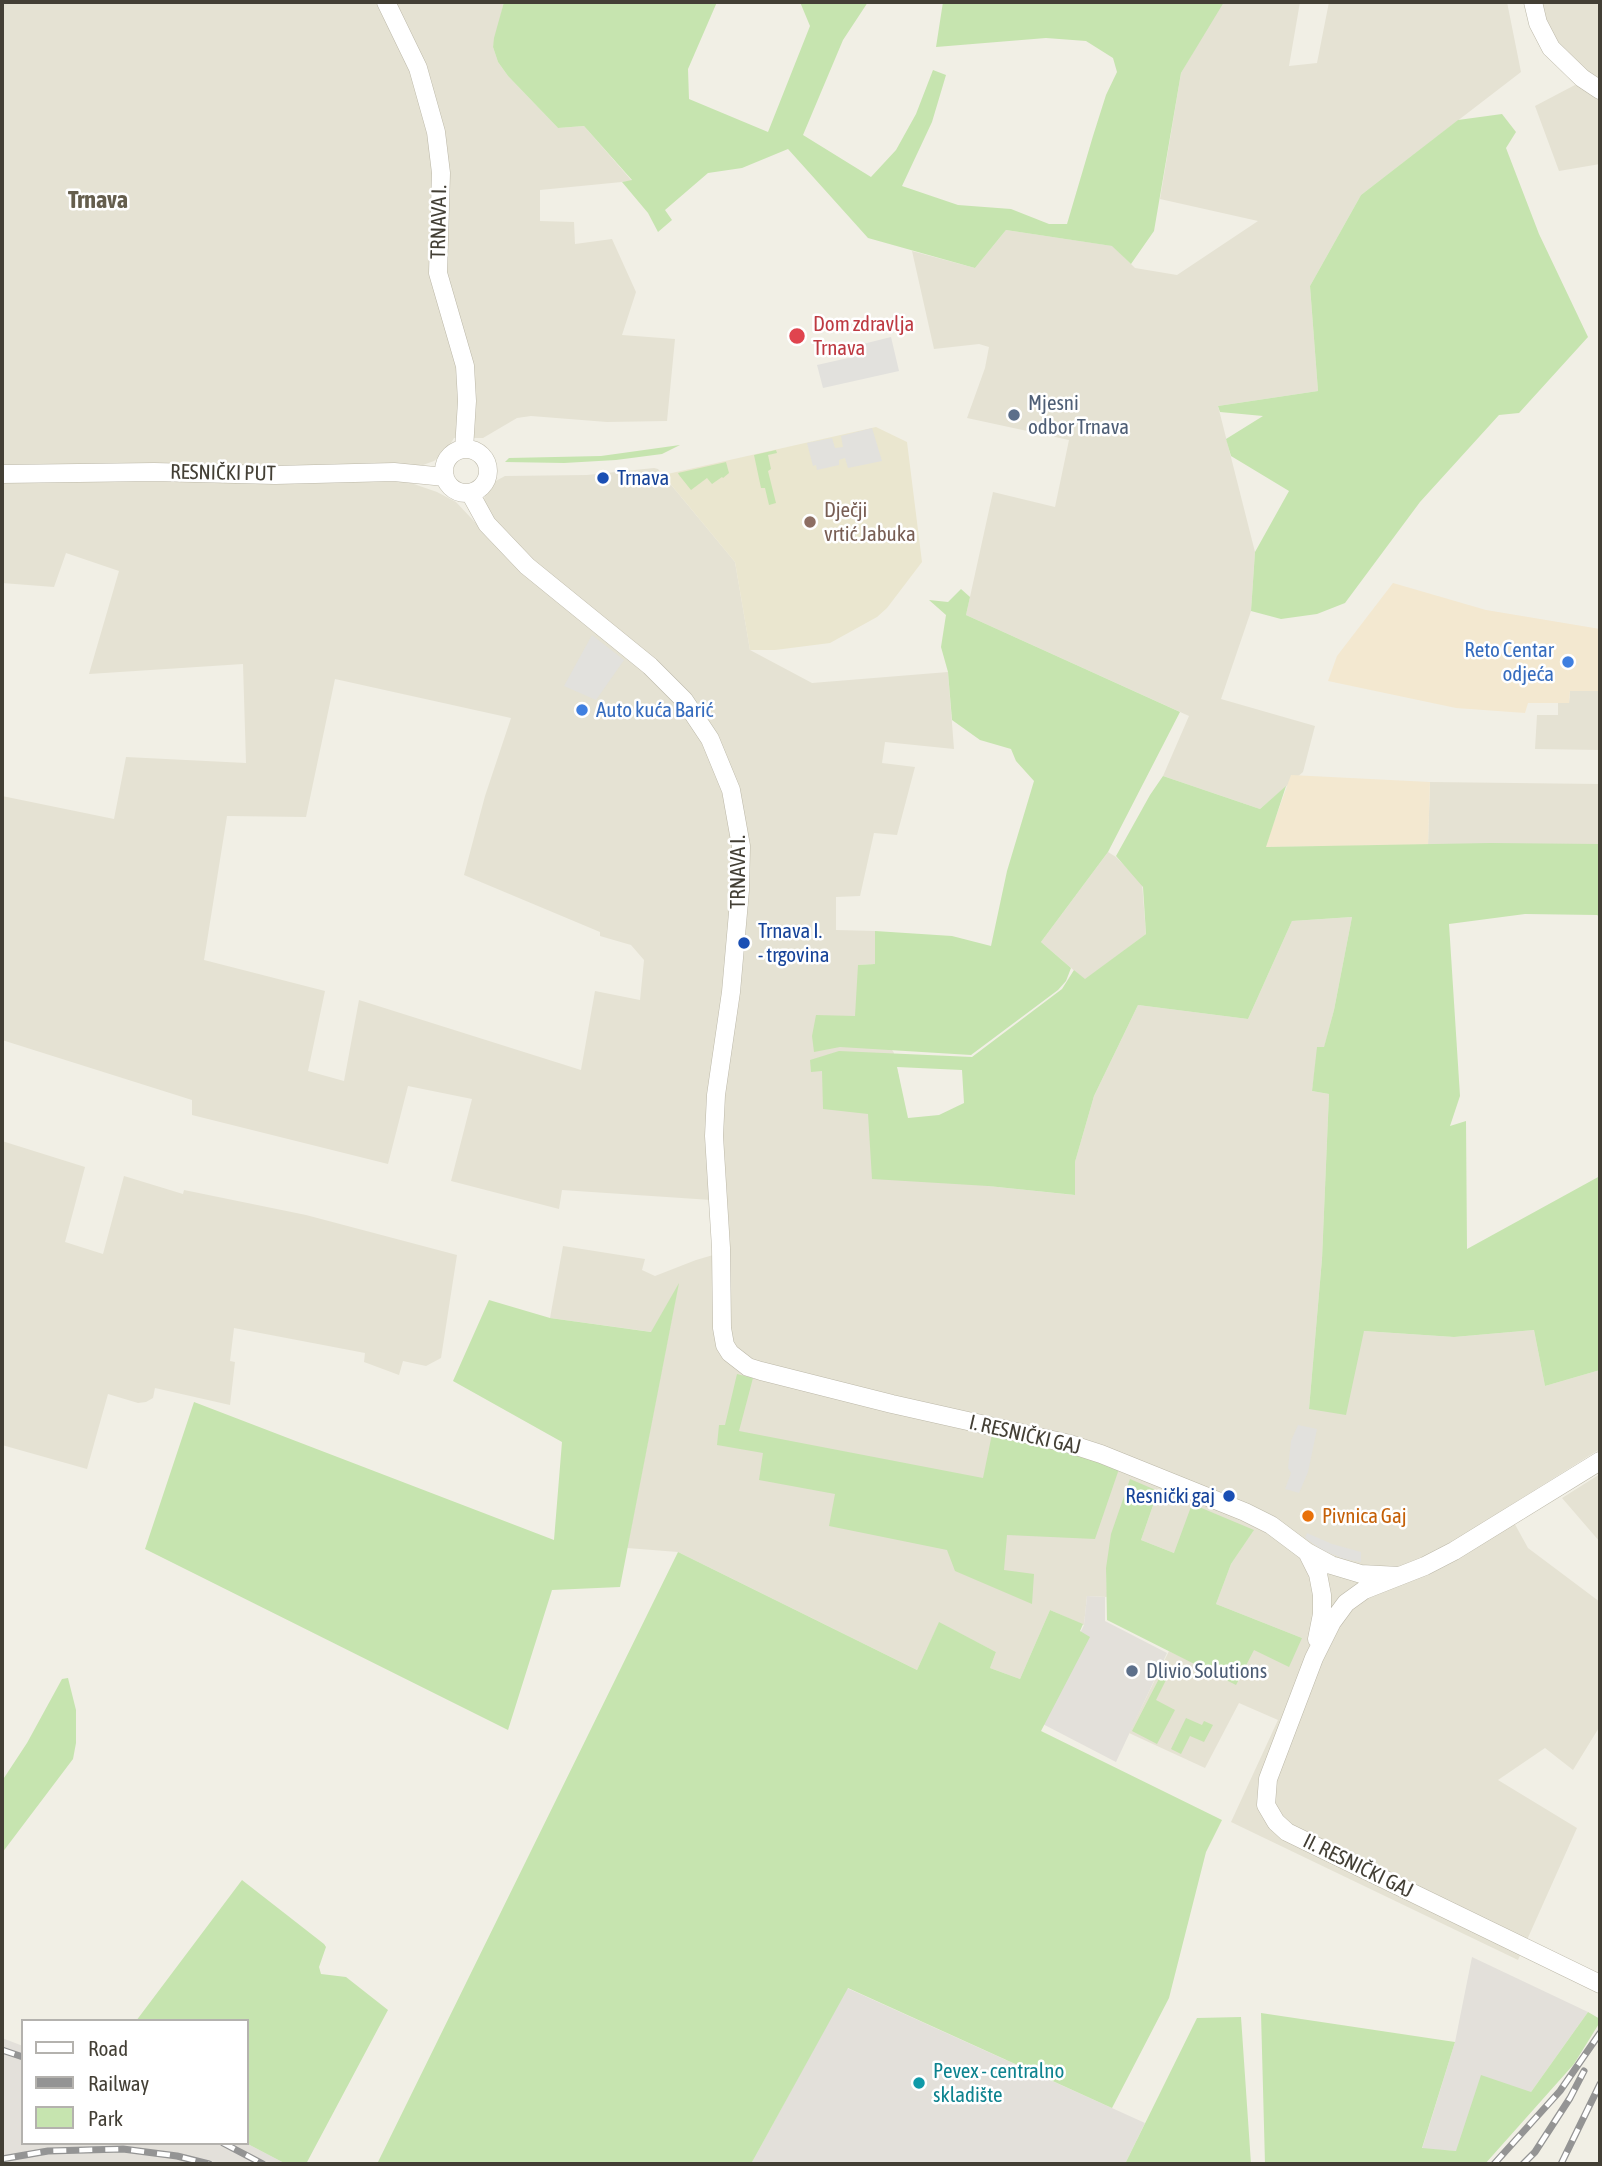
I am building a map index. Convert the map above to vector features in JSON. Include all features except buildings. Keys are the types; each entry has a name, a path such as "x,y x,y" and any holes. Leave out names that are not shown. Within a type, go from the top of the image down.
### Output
{"street":[{"name":"TRNAVA I.","path":"386,2 418,68 436,132 441,173 438,272 465,366 467,401 464,449"},
{"path":"1533,2 1538,23 1551,48 1582,78 1600,90"},
{"path":"464,449 482,456 488,468 482,486 470,493 452,488 444,471 448,458 464,449"},
{"name":"RESNIČKI PUT","path":"2,474 154,472 275,475 394,472 445,477"},
{"name":"TRNAVA I.","path":"470,493 487,524 527,566 650,666 684,700 710,739 731,790 741,846 740,890 731,992 716,1095 714,1136 721,1248 722,1328 730,1353"},
{"name":"I. RESNIČKI GAJ","path":"730,1353 748,1367 761,1371 1070,1444 1101,1454 1245,1512 1276,1529 1324,1562 1373,1576 1399,1576"},
{"name":"I. RESNIČKI GAJ","path":"1351,1599 1454,1551 1600,1461"},
{"path":"1307,1552 1316,1567 1321,1589 1336,1604 1351,1599 1357,1584 1345,1569 1328,1571 1321,1589"},
{"name":"II. RESNIČKI GAJ","path":"1314,1658 1322,1614 1321,1589"},
{"name":"II. RESNIČKI GAJ","path":"1351,1599 1332,1622 1314,1658 1268,1779 1266,1805 1276,1822 1287,1832 1600,1984"}],"shaded area":[{"path":"2,2 504,2 493,47 498,62 508,76 558,128 584,126 632,181 540,190 540,221 574,222 575,244 612,239 636,292 622,335 675,339 667,421 607,422 531,416 517,418 483,438 454,438 447,450 434,461 423,465 314,468 2,467"},
{"path":"1222,2 1300,2 1289,66 1317,63 1329,2 1507,2 1521,72 1361,195 1310,286 1318,391 1218,406 1255,552 1251,611 1221,699 1315,726 1303,772 1260,809 1163,776 1189,716 966,615 993,492 1055,507 1069,440 967,418 985,368 989,347 979,344 934,349 912,251 975,268 1006,230 1113,246 1135,268 1177,275 1258,221 1160,199 1181,73"},
{"path":"1539,2 1600,2 1600,164 1559,171 1535,106 1592,76 1555,41"},
{"path":"891,337 899,371 823,388 817,365 857,356 855,346"},
{"name":"Dječji vrtić Jabuka","path":"876,427 907,442 922,562 877,617 830,643 775,650 750,650 735,562 663,475"},
{"path":"872,428 882,461 848,468 845,458 839,460 839,465 817,470 816,465 813,466 807,443 832,438 835,448 843,447 841,436"},
{"path":"658,469 735,562 750,650 812,683 948,672 954,749 885,742 882,763 915,767 897,835 874,833 860,896 836,897 836,930 875,931 875,964 859,965 872,1017 894,1053 907,1118 988,1186 1074,1195 1075,1162 1094,1096 1138,1005 1248,1019 1292,921 1352,917 1334,1010 1324,1048 1318,1047 1312,1091 1329,1094 1322,1259 1309,1409 1364,1331 1454,1337 1534,1330 1545,1386 1600,1370 1600,1449 1506,1508 1528,1548 1600,1602 1600,1726 1573,1770 1545,1748 1498,1780 1577,1828 1518,1960 1231,1822 1278,1720 1239,1703 1205,1768 1129,1733 1169,1651 1212,1672 1229,1639 1302,1638 1216,1604 1231,1564 1253,1531 1174,1553 1141,1540 1158,1491 1106,1568 1107,1597 1087,1596 1084,1625 1050,1610 1020,1679 990,1668 996,1652 939,1623 917,1670 678,1552 627,1548 678,1286 652,1332 550,1318 563,1246 645,1259 642,1270 655,1276 727,1251 720,1128 746,905 713,732 534,563 490,516 484,499 492,483 505,476 587,475"},
{"path":"2,480 397,480 437,492 456,502 503,552 655,678 693,723 724,788 734,854 711,1200 562,1190 559,1209 451,1181 472,1099 408,1086 388,1164 192,1115 192,1100 2,1040 2,796 114,819 126,757 246,763 243,664 89,674 119,571 66,553 54,587 2,583","holes":["335,679 511,718 485,796 464,875 600,932 600,936 631,945 644,960 640,1000 595,991 581,1070 359,1000 344,1081 308,1071 325,991 204,960 227,816 306,817"]},
{"path":"1393,583 1486,610 1600,629 1600,691 1570,691 1569,703 1528,703 1525,713 1456,708 1328,681 1337,656"},
{"path":"592,635 624,660 596,700 564,686"},
{"path":"1570,691 1600,691 1600,750 1535,749 1537,715 1558,715 1558,702 1569,703"},
{"path":"1291,775 1430,782 1428,845 1265,847"},
{"path":"1430,782 1600,784 1600,844 1428,845"},
{"path":"1108,852 1142,883 1146,934 1085,980 1041,942"},
{"path":"2,1141 85,1167 65,1242 103,1254 124,1176 183,1194 184,1190 306,1215 457,1255 441,1358 426,1366 403,1361 399,1375 364,1362 365,1353 234,1328 230,1361 235,1362 230,1405 155,1388 153,1398 146,1402 138,1403 108,1394 87,1469 2,1445"},
{"name":"Pivnica Gaj","path":"1298,1425 1317,1429 1308,1472 1299,1493 1285,1489 1291,1473 1288,1468 1291,1441"},
{"path":"1600,1474 1600,1542 1562,1498"},
{"path":"1307,1533 1361,1552 1361,1562 1344,1559 1322,1550 1305,1538"},
{"path":"1087,1596 1105,1597 1105,1621 1167,1653 1116,1762 1037,1721 1084,1625"},
{"path":"1472,1957 1588,2012 1531,2092 1456,2151 1422,2149 1455,2042"},
{"name":"Pevex - centralno skladište","path":"847,1988 1145,2123 1125,2164 751,2164"},
{"path":"2,2038 21,2045 21,2145 248,2144 286,2164 2,2164"}],"green space":[{"path":"504,2 717,2 688,69 689,99 768,132 810,26 800,2 868,2 843,40 803,135 871,177 896,150 916,114 933,70 946,75 932,122 902,186 958,205 1011,209 1049,224 1067,224 1106,95 1117,72 1113,58 1086,41 1046,38 936,47 943,2 1224,2 1181,73 1154,231 1131,264 1112,246 1006,230 975,268 868,238 788,149 742,168 708,173 665,210 672,220 658,232 648,213 622,182 632,180 584,126 558,128 498,62 493,47"},
{"path":"1502,114 1516,132 1506,148 1539,234 1588,337 1519,413 1499,415 1420,502 1345,603 1317,614 1281,619 1251,611 1255,552 1289,491 1231,456 1226,439 1263,416 1220,412 1218,406 1318,391 1310,286 1361,195 1458,120"},
{"path":"680,445 662,454 616,460 505,462 509,458 601,456"},
{"path":"776,450 777,453 768,455 771,469 768,471 776,503 769,505 765,488 761,488 754,455"},
{"path":"726,462 729,473 723,478 712,484 707,478 691,490 678,473"},
{"path":"961,589 970,597 966,615 1180,712 1108,852 1041,942 1071,968 1066,981 1058,990 971,1055 840,1047 814,1052 812,1036 816,1015 855,1016 858,965 875,964 875,931 952,936 991,946 1007,871 1034,781 1016,761 1011,749 980,740 952,720 948,672 941,647 946,615 929,600 948,602"},
{"path":"1163,776 1260,809 1286,786 1266,847 1600,844 1600,917 1525,914 1449,924 1460,1096 1450,1126 1466,1121 1467,1249 1600,1176 1600,1370 1545,1386 1534,1330 1454,1337 1364,1331 1346,1415 1309,1409 1322,1259 1329,1094 1312,1091 1317,1047 1324,1047 1334,1010 1352,917 1292,921 1248,1019 1138,1005 1094,1096 1075,1162 1075,1195 988,1186 872,1179 868,1114 823,1109 822,1071 811,1072 810,1060 839,1051 972,1057 1062,989 1074,970 1085,979 1146,934 1143,887 1116,856","holes":["897,1067 962,1070 964,1103 939,1115 908,1118"]},
{"path":"679,1283 620,1587 552,1590 508,1730 145,1549 194,1402 554,1540 562,1442 453,1381 489,1300 550,1318 651,1332"},
{"path":"737,1374 753,1378 739,1431 983,1478 992,1434 1078,1454 1119,1469 1095,1539 1007,1535 1004,1570 1034,1574 1032,1604 955,1571 947,1550 829,1526 835,1494 759,1480 763,1453 717,1445 719,1425 725,1425"},
{"path":"1130,1479 1158,1491 1141,1540 1174,1553 1192,1504 1254,1530 1231,1564 1216,1604 1302,1638 1289,1667 1254,1650 1236,1685 1107,1620 1106,1568 1111,1534"},
{"path":"678,1552 917,1670 939,1622 996,1652 990,1668 1020,1679 1050,1610 1083,1624 1080,1631 1090,1637 1041,1731 1222,1820 1206,1852 1169,1998 1112,2108 848,1988 751,2164 377,2164"},
{"path":"1163,1671 1169,1674 1156,1700 1175,1710 1157,1744 1132,1731"},
{"path":"68,1678 76,1710 73,1759 2,1853 2,1781 27,1743 62,1679"},
{"path":"1186,1718 1202,1725 1204,1721 1213,1725 1204,1742 1190,1736 1181,1754 1171,1749"},
{"path":"242,1880 324,1944 326,1947 319,1967 321,1974 346,1977 388,2010 306,2164 286,2164 248,2144 248,2019 138,2019"},
{"path":"1588,2012 1600,2019 1600,2022 1574,2064 1485,2164 1265,2164 1261,2013 1455,2042 1422,2148 1456,2151 1481,2075 1531,2092"},
{"path":"1241,2017 1251,2164 1125,2164 1197,2018"}],"railway":[{"path":"1494,2164 1560,2091 1600,2033"},
{"path":"2,2050 21,2056"},
{"path":"1523,2164 1535,2152 1584,2071"},
{"path":"1561,2164 1600,2084"},
{"path":"227,2145 263,2164"},
{"path":"2,2159 48,2151 123,2149 177,2156 209,2164"}],"place":[{"name":"Dom zdravlja Trnava","path":"797,336"},
{"name":"Mjesni odbor Trnava","path":"1014,415"},
{"name":"Trnava","path":"603,478"},
{"name":"Dječji vrtić Jabuka","path":"810,522"},
{"name":"Reto Centar odjeća","path":"1568,662"},
{"name":"Auto kuća Barić","path":"582,710"},
{"name":"Trnava I. - trgovina","path":"744,943"},
{"name":"Resnički gaj","path":"1229,1496"},
{"name":"Pivnica Gaj","path":"1308,1516"},
{"name":"Dlivio Solutions","path":"1132,1671"},
{"name":"Pevex - centralno skladište","path":"919,2083"}],"district":[{"name":"Trnava","path":"98,200"}]}
